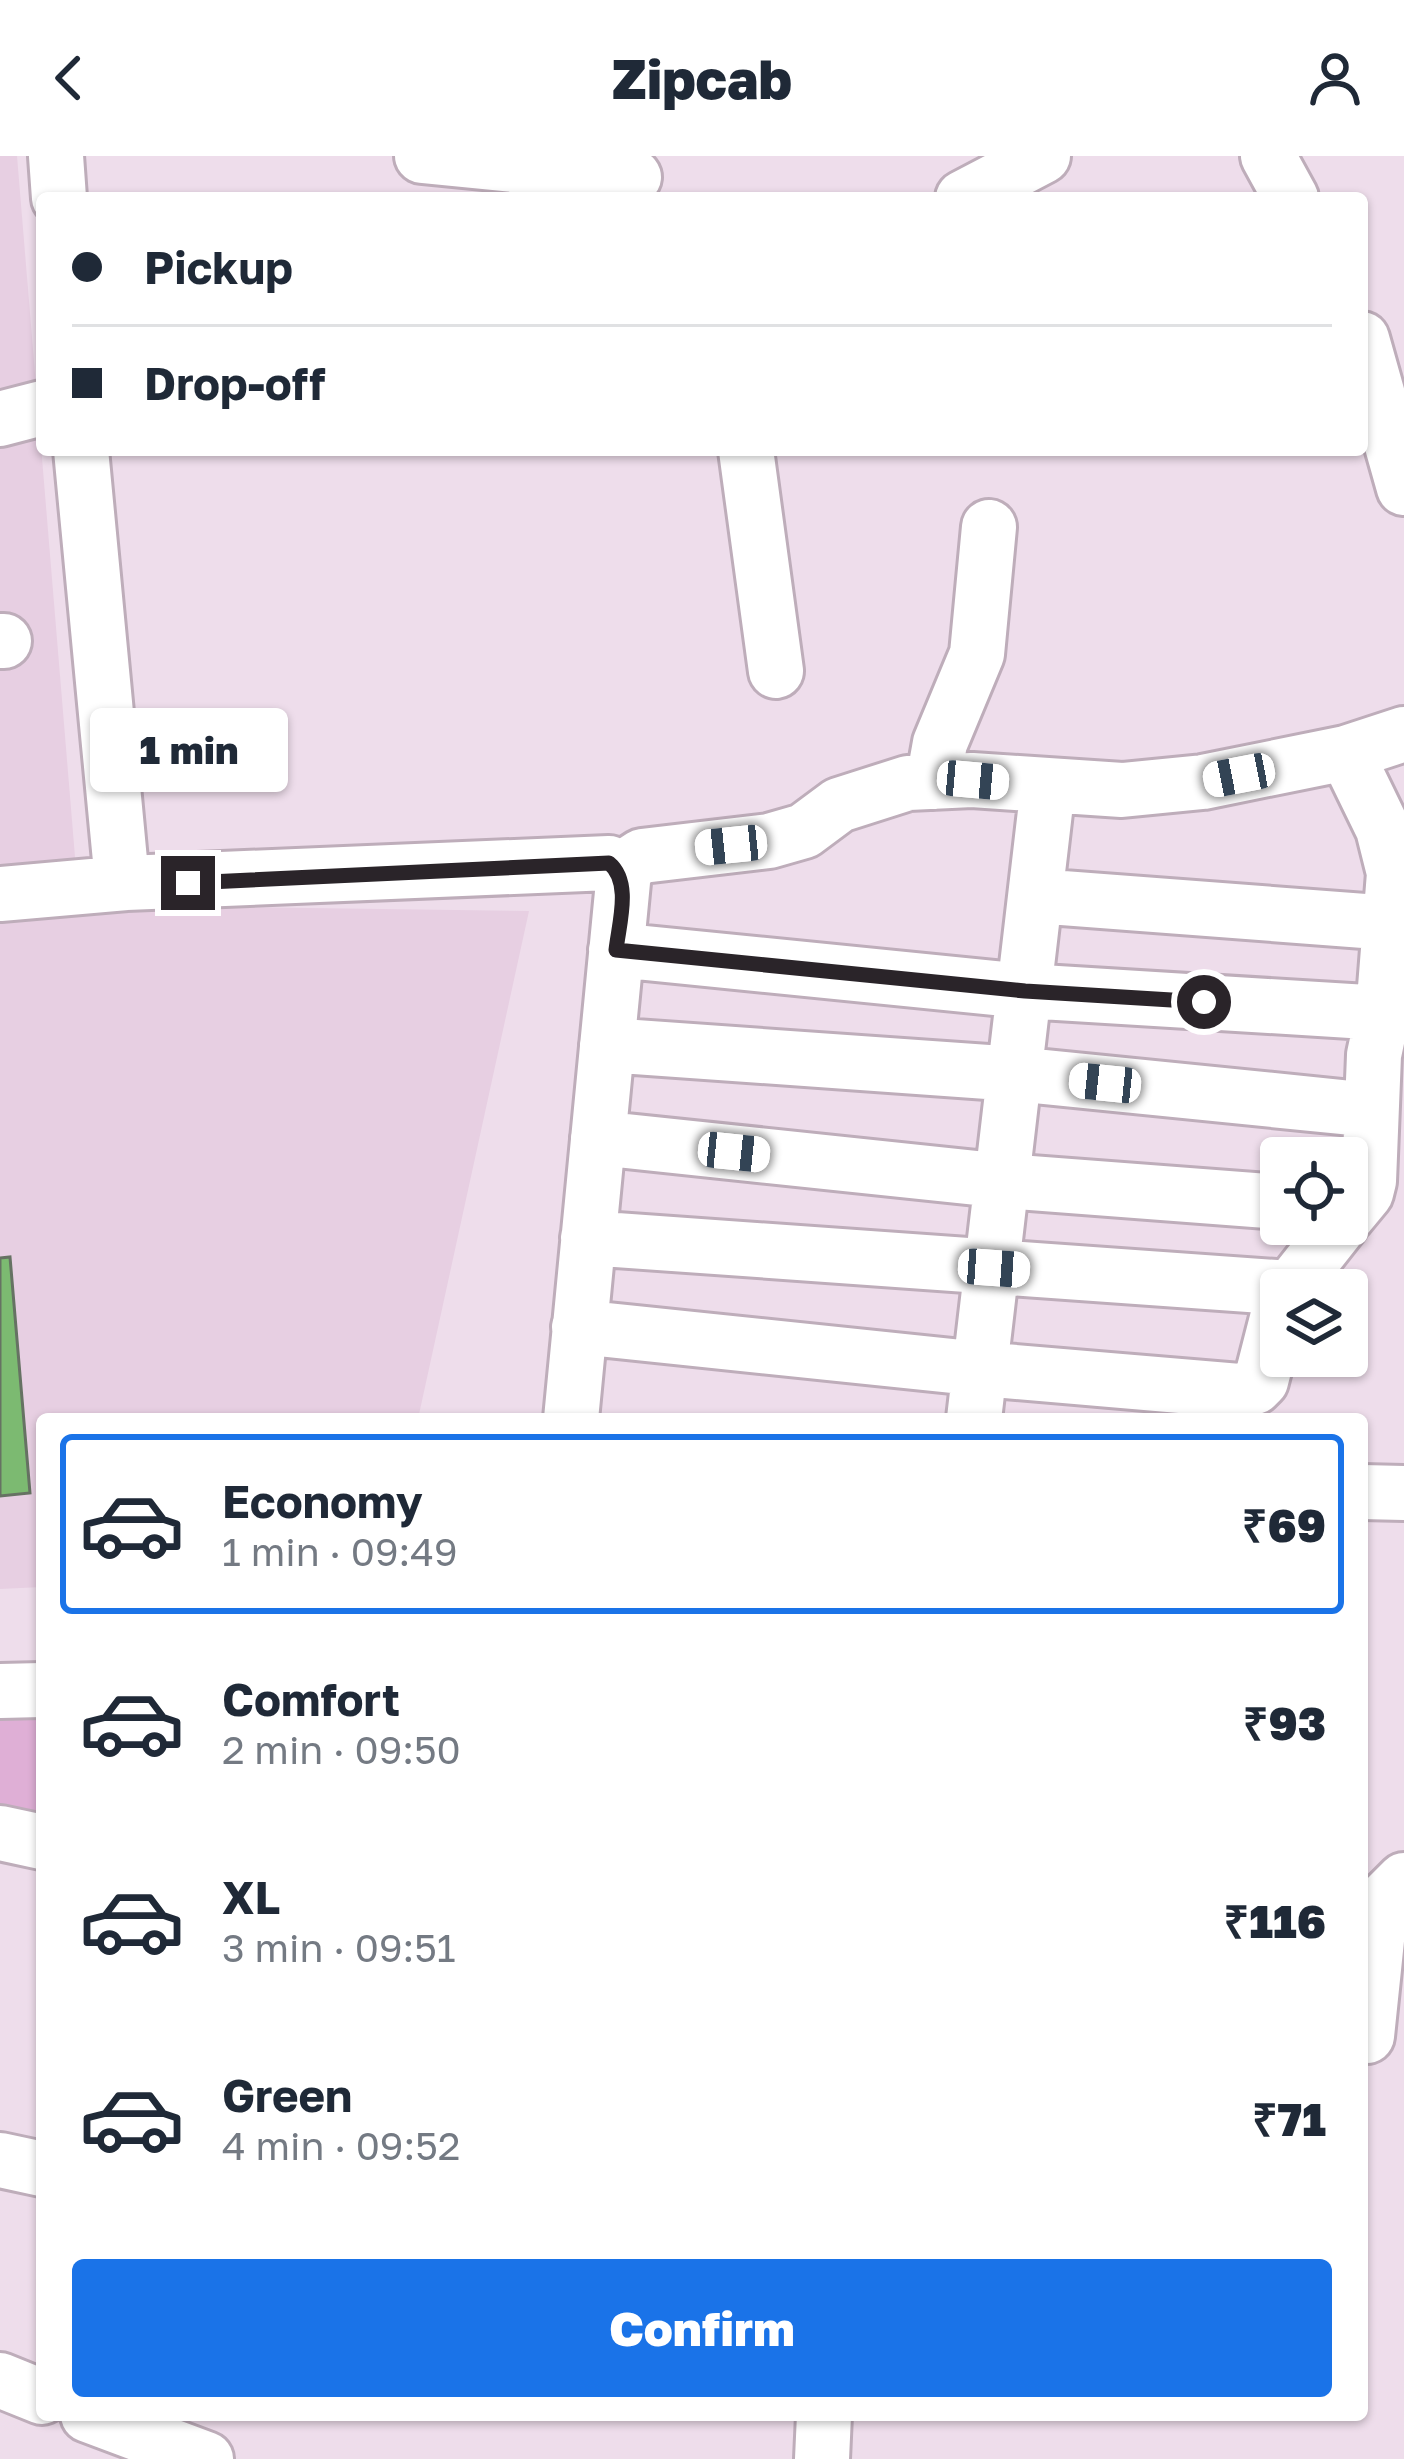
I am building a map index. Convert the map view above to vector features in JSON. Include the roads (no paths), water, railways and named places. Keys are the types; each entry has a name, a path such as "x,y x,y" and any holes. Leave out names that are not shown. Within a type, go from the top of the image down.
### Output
{"street":[{"path":"56,156 59,192"},
{"path":"92,192 93,156"},
{"path":"422,156 634,177"},
{"path":"974,192 1042,156"},
{"path":"1268,156 1288,192"},
{"path":"1368,358 1404,488"},
{"path":"0,419 36,410"},
{"path":"82,456 121,871 126,883"},
{"path":"747,456 776,671"},
{"path":"933,782 940,743 977,654 989,527"},
{"path":"619,871 642,856 769,841 804,831 839,805 908,783 973,780 1122,790 1203,782 1346,753 1404,734"},
{"path":"1346,753 1383,829 1396,889 1377,1031 1368,1185"},
{"path":"978,1394 1048,786"},
{"path":"0,894 126,883 609,863 619,871 622,882 572,1413"},
{"path":"1036,896 1396,889"},
{"path":"616,950 1025,991 1383,1013"},
{"path":"607,1045 1016,1074 1371,1110"},
{"path":"598,1138 1005,1181 1260,1200"},
{"path":"588,1238 1260,1292"},
{"path":"1305,1269 1323,1245"},
{"path":"579,1327 978,1394 1255,1387 1262,1377"},
{"path":"1368,1492 1404,1493"},
{"path":"0,1690 36,1690"},
{"path":"0,1833 36,1841"},
{"path":"1378,2037 1380,1911 1404,1880"},
{"path":"0,2160 36,2168"},
{"path":"0,2380 36,2395"},
{"path":"104,2421 206,2459"},
{"path":"822,2459 824,2421"}]}
